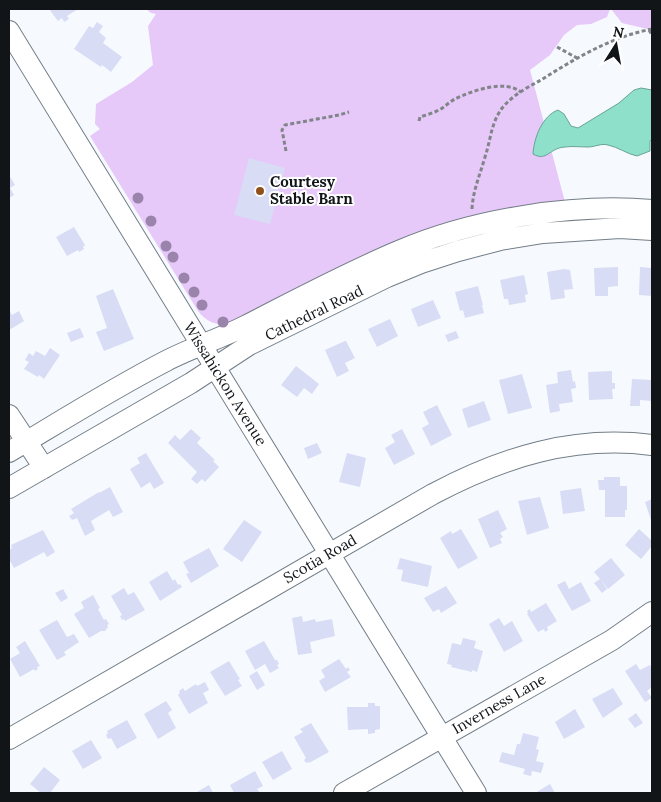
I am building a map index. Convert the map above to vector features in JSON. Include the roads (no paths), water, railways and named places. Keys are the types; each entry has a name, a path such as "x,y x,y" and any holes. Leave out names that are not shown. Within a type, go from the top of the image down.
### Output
{"street":[{"name":"Wissahickon Avenue","path":"9,31 476,793"},
{"name":"Cathedral Road","path":"9,452 165,362 230,333 395,253 438,237 512,218 579,210 652,210"},
{"name":"Cathedral Road","path":"11,483 44,468 215,368 249,345 387,277 421,263 500,240 543,233 601,229 652,230"},
{"path":"9,415 44,468"},
{"name":"Scotia Road","path":"9,739 458,481 508,460 562,447 617,443 652,445"},
{"name":"Inverness Lane","path":"344,793 612,640 652,612"}],"place":[{"name":"Courtesy Stable Barn","path":"260,191"}]}
